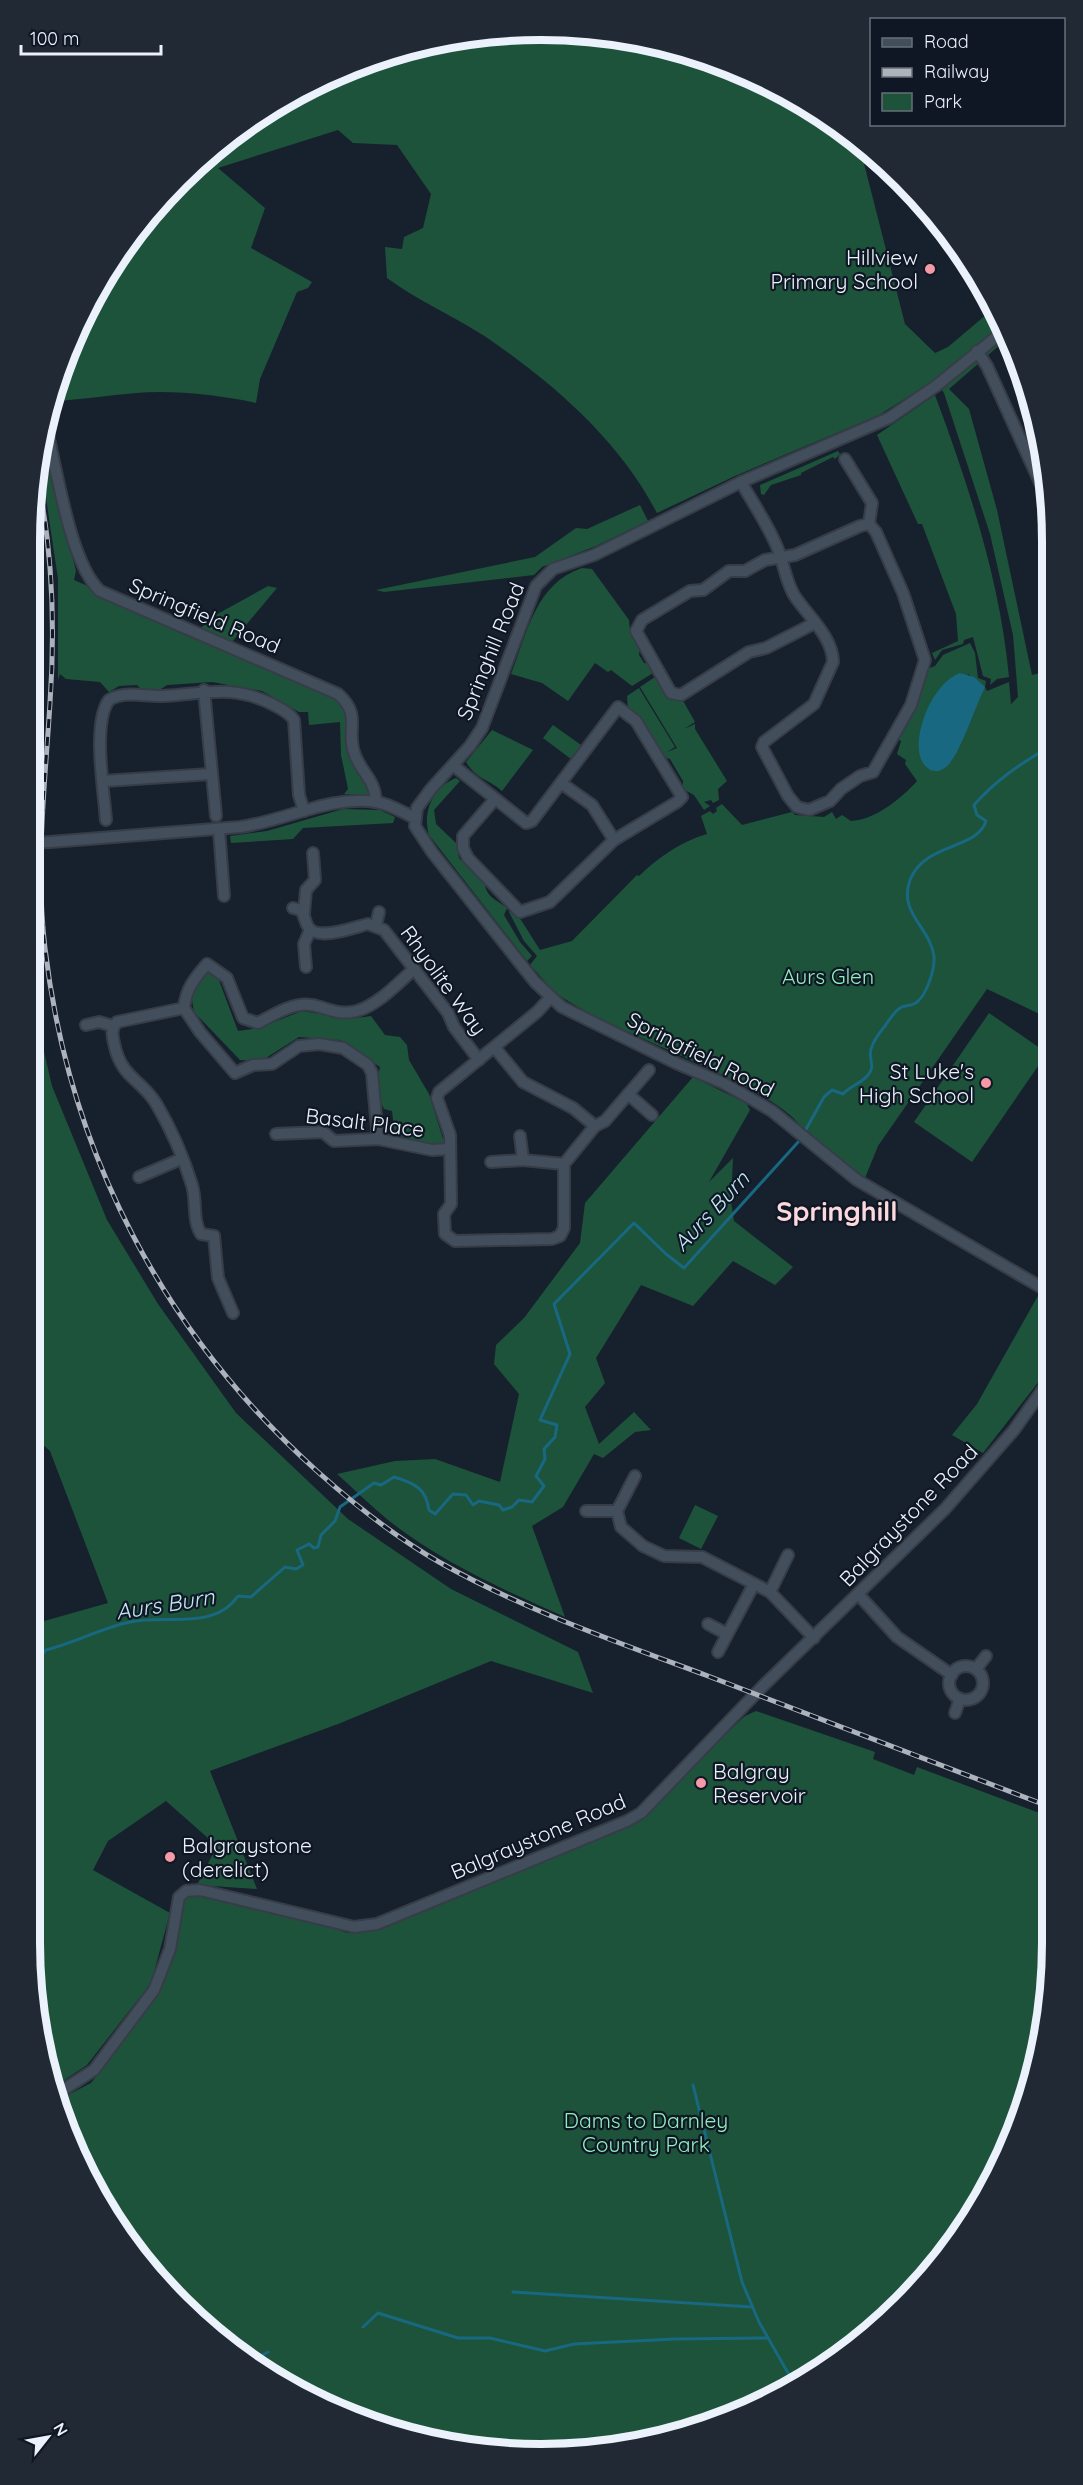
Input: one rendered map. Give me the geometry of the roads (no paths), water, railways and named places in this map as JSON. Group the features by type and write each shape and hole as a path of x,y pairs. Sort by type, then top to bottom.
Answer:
{"street":[{"name":"Springhill Road","path":"415,818 420,802 454,765 482,728 536,586 547,573 594,555 741,482 875,425 927,392 998,335"},
{"path":"977,351 987,366 1037,469"},
{"name":"Springfield Road","path":"50,444 77,551 91,582 100,591 338,694 348,702 353,715 355,756 374,784 376,802"},
{"path":"741,482 781,558 783,571 795,596 815,623 833,655 814,704 770,737 762,747 788,796 797,807 810,810 830,801 841,789 860,776 873,772 911,705 925,660 903,593 876,532 869,524 872,503 845,459"},
{"path":"815,623 766,648 749,652 681,695 671,693 636,631 642,620 690,591 703,590 729,571 745,571 765,560 795,555 831,537 869,524"},
{"path":"106,820 102,729 109,700 124,695 163,696 204,690 246,694 290,713 294,720 299,795 304,811"},
{"path":"204,690 216,816"},
{"path":"454,765 526,823 532,821 621,702 636,721 682,797 614,840 550,902 520,912 468,858 463,848 463,836 495,799"},
{"path":"104,781 211,774"},
{"path":"561,783 592,805 614,840"},
{"path":"40,842 269,823 333,803 376,802 415,818"},
{"name":"Springfield Road","path":"415,818 419,834 432,852 550,998 676,1063 723,1083 772,1111 857,1180 1042,1288"},
{"path":"219,829 224,896"},
{"path":"306,967 304,944 310,930 298,910 306,890 315,880 313,854"},
{"name":"Rhyolite Way","path":"376,925 379,912"},
{"name":"Rhyolite Way","path":"310,930 318,933 351,930 368,924 376,925 384,930 448,1012 454,1027 479,1060"},
{"path":"378,1140 372,1073 368,1065 343,1048 319,1044 299,1046 272,1064 253,1065 235,1073 200,1032 184,1008 190,984 207,964 227,978 243,1018 258,1023 289,1008 310,1004 336,1013 359,1010 369,1006 414,969"},
{"path":"550,998 495,1048 439,1092 437,1098 450,1135 451,1204 444,1214 444,1228 450,1239 455,1241 552,1239 560,1236 564,1228 564,1164 595,1126 605,1121 649,1070"},
{"path":"86,1024 99,1022 113,1026 123,1020 184,1008"},
{"path":"113,1026 112,1034 117,1059 126,1073 157,1104 181,1159 195,1196 197,1227 201,1234 214,1236 218,1278 232,1313"},
{"path":"495,1048 523,1082 573,1108 595,1126"},
{"path":"628,1094 652,1115"},
{"name":"Basalt Place","path":"276,1134 323,1132 334,1141 378,1140 432,1150 449,1149"},
{"path":"520,1136 523,1160"},
{"path":"139,1177 181,1159"},
{"path":"491,1162 523,1160 564,1164"},
{"name":"Balgraystone Road","path":"63,2090 94,2070 154,1990 170,1949 179,1897 186,1891 200,1890 354,1927 377,1924 412,1912 634,1819 693,1761 764,1685 814,1638 985,1465 1042,1390"},
{"path":"635,1476 617,1511 621,1527 643,1546 664,1556 702,1557 770,1592 814,1638"},
{"path":"586,1511 617,1511"},
{"path":"770,1592 788,1555"},
{"path":"718,1652 754,1584"},
{"path":"858,1594 897,1637 952,1675"},
{"path":"708,1624 727,1634"},
{"path":"975,1669 986,1656"},
{"path":"960,1668 975,1669 984,1682 981,1693 972,1700 960,1699 952,1692 952,1675 960,1668"},
{"path":"955,1713 960,1699"}],"water":[{"path":"960,673 974,677 985,687 960,747 950,763 940,770 930,770 923,763 919,751 924,717 943,685"}],"waterway":[{"name":"Aurs Burn","path":"40,1657 46,1650 119,1625 144,1620 203,1617 216,1614 228,1607 238,1596 251,1597 285,1567 296,1569 303,1565 297,1550 309,1544 314,1548 318,1547 321,1535 335,1521 340,1507 374,1483 381,1485 394,1477 413,1484 422,1491 429,1510 435,1514 453,1494 466,1495 473,1505 479,1501 499,1505 503,1510 512,1507 519,1500 532,1502 544,1486 536,1476 545,1459 544,1449 555,1437 557,1425 540,1420 570,1354 554,1304 634,1223 684,1268 800,1140 824,1097 832,1090 843,1094 868,1075 872,1066 870,1056 875,1040 898,1010 921,998 930,981 933,968 934,956 931,946 908,902 907,892 910,880 917,868 927,859 972,837 981,830 986,821 977,815 974,805 1009,773 1042,751"},
{"path":"693,2085 742,2282 759,2322 791,2378"},
{"path":"513,2292 752,2307"},
{"path":"363,2327 378,2313 458,2338 490,2338 545,2351 574,2344 675,2339 768,2338"},
{"path":"259,2357 268,2352"}],"railway":[{"path":"42,504 50,567 52,676 42,825 41,887 45,948 57,1024 76,1097 101,1167 133,1235 170,1300 214,1361 263,1418 318,1472 376,1520 439,1562 504,1595 605,1638 1042,1804"}],"place":[{"name":"Hillview Primary School","path":"930,269"},
{"name":"St Luke's High School","path":"986,1083"},
{"name":"Balgray Reservoir","path":"701,1783"},
{"name":"Balgraystone (derelict)","path":"170,1857"}],"district":[{"name":"Springhill","path":"837,1211"}],"park label":[{"name":"Aurs Glen","path":"828,976"},
{"name":"Dams to Darnley Country Park","path":"646,2132"}]}
